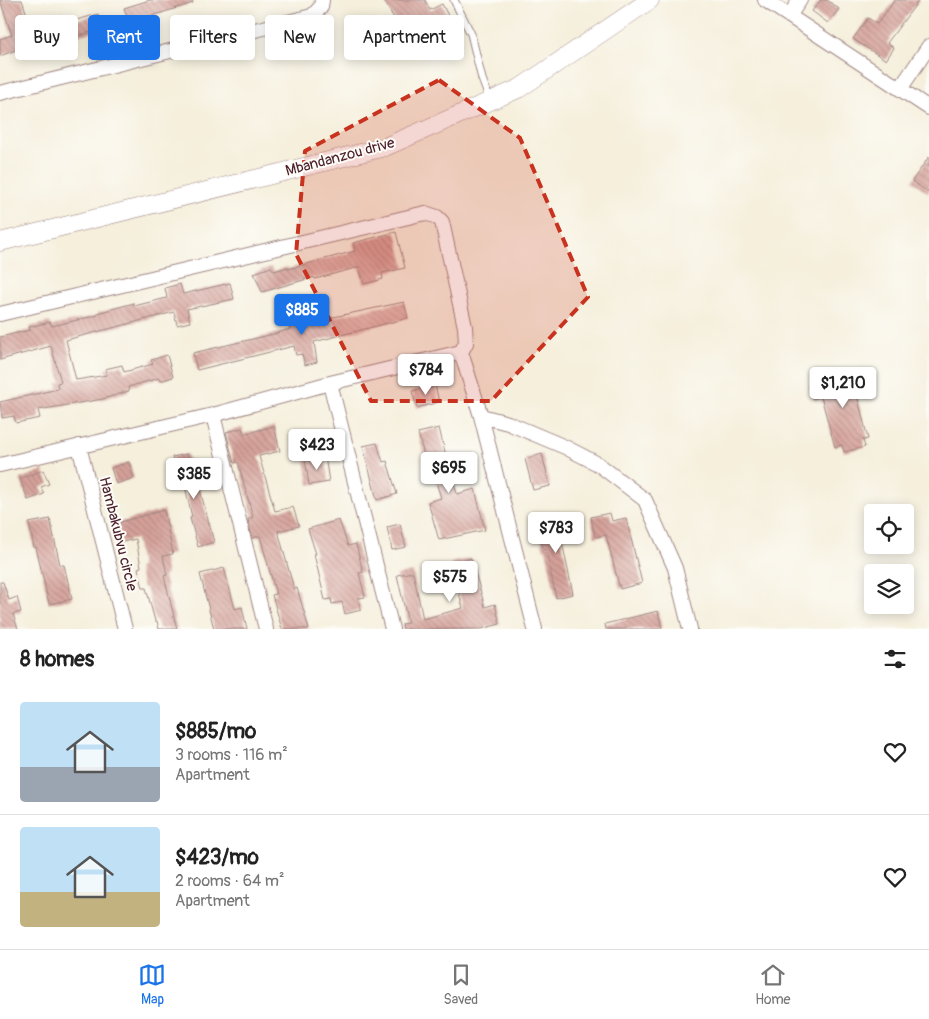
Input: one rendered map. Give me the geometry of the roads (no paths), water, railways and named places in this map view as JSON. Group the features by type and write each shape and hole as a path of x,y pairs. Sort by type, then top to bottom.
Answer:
{"street":[{"path":"0,93 312,16 321,7 322,0"},
{"name":"Mbandanzou drive","path":"0,242 385,147 520,88 650,0"},
{"path":"765,0 929,108"},
{"path":"789,16 800,0"},
{"path":"900,89 929,46"},
{"path":"0,314 425,213 437,217 442,222 466,332 466,343 461,352 481,416 535,629"},
{"path":"0,465 213,416 330,383 461,352"},
{"path":"330,383 392,629"},
{"path":"213,416 266,629"},
{"path":"481,416 508,423 565,447 598,464 645,500 675,568 690,629"},
{"name":"Hambakubvu circle","path":"79,446 124,629"}],"lane":[{"path":"454,0 471,34 482,79 490,101"}]}
